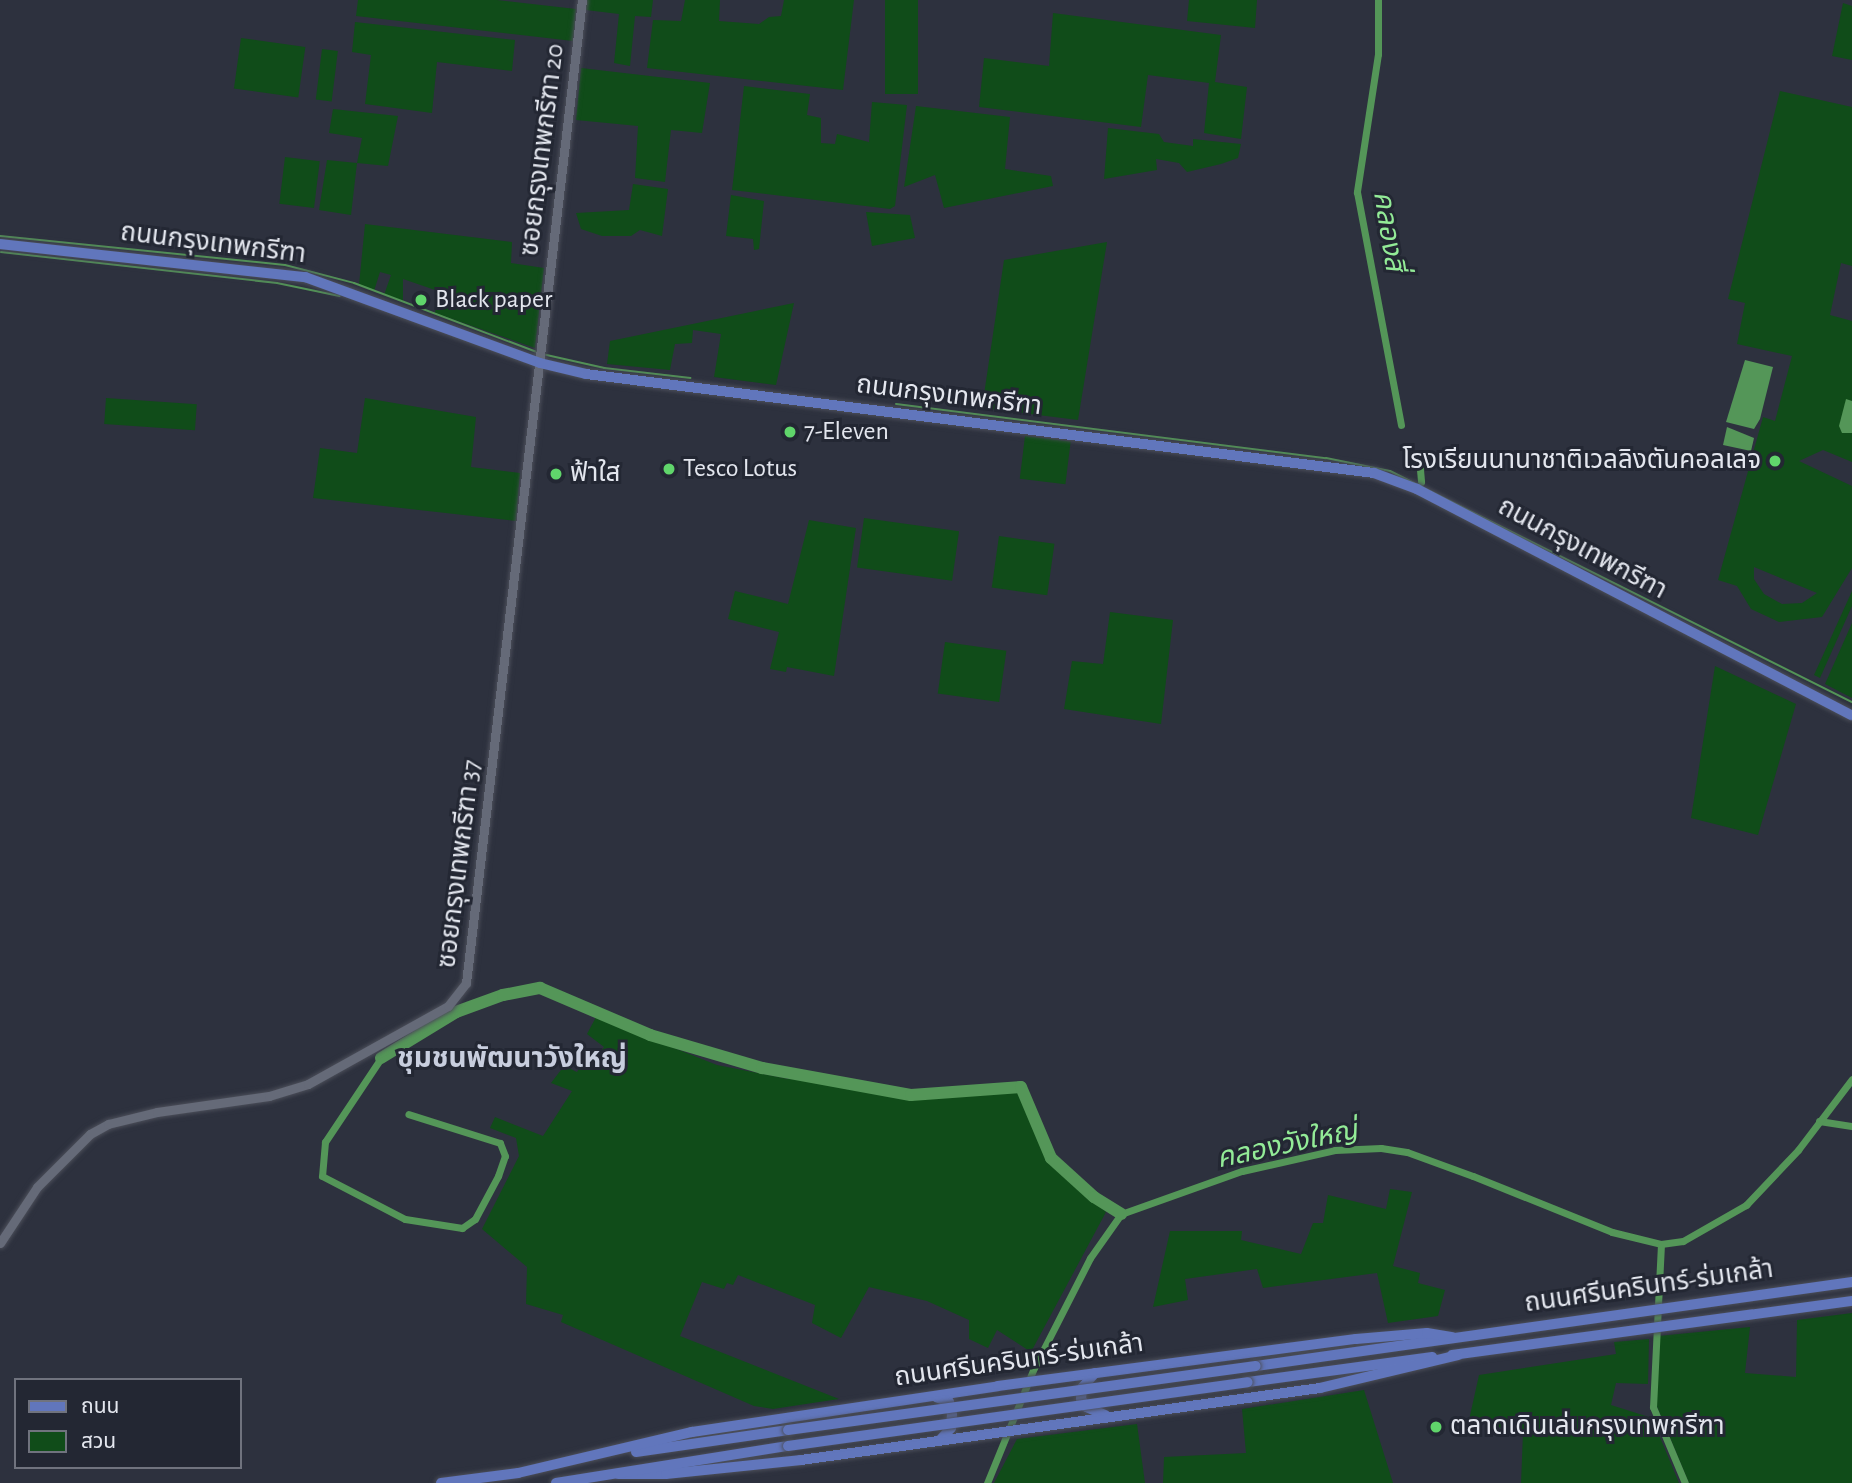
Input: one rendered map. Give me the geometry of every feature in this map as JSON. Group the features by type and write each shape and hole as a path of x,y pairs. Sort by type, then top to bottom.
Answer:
{"main road":[{"name":"ถนนกรุงเทพกรีฑา","path":"0,244 292,274 541,355 586,374 1389,477 1852,715"},
{"name":"ถนนศรีนครินทร์-ร่มเกล้า","path":"441,1483 594,1456 1852,1282"},
{"name":"ถนนศรีนครินทร์-ร่มเกล้า","path":"618,1474 664,1463 1852,1301"},
{"name":"ถนนศรีนครินทร์-ร่มเกล้า","path":"594,1456 692,1432 998,1385 1389,1336 1453,1337"},
{"name":"ถนนศรีนครินทร์-ร่มเกล้า","path":"556,1483 618,1474 742,1467 1321,1388 1458,1355"},
{"path":"1095,1373 1082,1388 1081,1399 1086,1407 1107,1416"},
{"path":"933,1396 949,1402 952,1414 951,1428 940,1440"}],"street":[{"name":"ซอยกรุงเทพกรีฑา 20","path":"541,355 582,0"},
{"name":"ซอยกรุงเทพกรีฑา 37","path":"0,1243 37,1187 90,1133 108,1124 181,1107 269,1096 307,1084 448,1006 461,993 471,965 541,355"}],"green space":[{"path":"358,0 497,0 576,9 573,41 356,16"},
{"path":"587,0 653,0 651,17 635,16 630,66 614,63 619,14 586,10"},
{"path":"685,0 720,0 719,21 759,24 769,17 781,16 784,0 854,0 843,90 647,68 653,20 681,21"},
{"path":"885,0 918,0 918,94 885,94"},
{"path":"1189,0 1257,0 1255,28 1187,21"},
{"path":"1843,3 1852,6 1852,60 1832,56"},
{"path":"1053,13 1221,35 1215,82 1247,87 1241,139 1204,133 1209,83 1148,75 1141,127 979,107 984,58 1049,66"},
{"path":"355,22 515,40 512,71 437,62 432,113 365,104 371,55 352,52"},
{"path":"241,38 305,47 298,98 234,89"},
{"path":"322,49 338,51 332,102 316,100"},
{"path":"581,68 710,83 702,133 671,130 665,182 635,178 638,126 576,120"},
{"path":"744,86 810,94 807,115 821,118 821,143 835,144 837,134 869,142 872,102 907,105 895,206 890,209 732,190"},
{"path":"1780,91 1852,107 1852,266 1841,263 1830,315 1852,321 1852,462 1823,450 1799,461 1852,486 1852,568 1822,617 1779,622 1751,609 1737,586 1718,580 1763,417 1775,421 1792,356 1737,344 1745,303 1728,299","holes":["1754,567 1817,593 1802,603 1782,604 1764,594 1754,579"]},
{"path":"916,106 1010,117 1005,169 1051,176 1053,186 944,208 935,175 904,187"},
{"path":"333,109 398,116 388,166 357,163 362,138 329,133"},
{"path":"1108,128 1159,134 1164,142 1193,146 1193,139 1241,144 1238,158 1221,164 1187,172 1179,163 1156,159 1157,170 1104,179"},
{"path":"285,157 320,161 314,208 279,204"},
{"path":"327,160 357,163 351,215 319,210"},
{"path":"633,184 668,189 662,236 640,230 631,236 602,236 581,229 576,213 629,210"},
{"path":"731,195 764,201 759,249 754,250 753,239 726,236"},
{"path":"866,212 910,215 915,238 872,246"},
{"path":"365,224 512,242 511,263 544,268 535,348 435,313 438,291 403,279 403,302 384,295 391,275 380,272 374,291 359,285"},
{"path":"1107,242 1078,420 982,408 1004,260"},
{"path":"794,303 776,385 714,377 721,334 693,330 692,343 675,344 670,370 607,364 610,341"},
{"path":"106,398 197,404 195,430 104,424"},
{"path":"365,398 476,417 471,467 520,473 516,521 313,498 320,448 357,453"},
{"path":"1025,436 1071,442 1065,484 1020,479"},
{"path":"864,518 959,531 952,581 857,568"},
{"path":"809,520 856,528 834,676 787,667 786,672 770,669 779,632 728,619 735,591 788,604"},
{"path":"999,536 1054,544 1047,595 992,587"},
{"path":"1852,591 1852,606 1820,678 1814,675"},
{"path":"1110,612 1173,620 1161,724 1064,709 1072,661 1103,664"},
{"path":"1852,623 1852,698 1825,684"},
{"path":"945,642 1006,651 999,702 938,693"},
{"path":"1715,666 1796,704 1758,835 1691,818"},
{"path":"596,1017 717,1065 788,1079 809,1077 919,1099 1020,1092 1049,1162 1106,1212 1031,1352 997,1330 988,1348 969,1339 969,1320 927,1301 869,1287 841,1338 812,1323 815,1305 738,1275 733,1285 727,1283 724,1289 702,1282 680,1336 839,1399 773,1409 754,1406 561,1322 563,1315 526,1304 527,1267 482,1229 519,1156 516,1138 490,1128 495,1117 543,1136 572,1091 551,1083 564,1066 577,1072 585,1058 595,1061 604,1047 587,1034"},
{"path":"1390,1189 1412,1192 1393,1266 1420,1273 1418,1283 1445,1290 1438,1316 1388,1323 1377,1273 1263,1288 1257,1269 1185,1279 1188,1300 1153,1307 1170,1231 1242,1231 1241,1240 1301,1254 1313,1223 1323,1223 1328,1195 1386,1209"},
{"path":"1852,1313 1852,1483 1689,1483 1656,1404 1658,1336 1750,1327 1745,1373 1796,1377 1797,1320"},
{"path":"1649,1339 1648,1384 1616,1383 1611,1405 1652,1418 1679,1483 1521,1483 1523,1433 1469,1420 1479,1375 1616,1354 1614,1342"},
{"path":"1364,1390 1393,1483 1163,1483 1164,1457 1246,1453 1242,1409"},
{"path":"1137,1424 1145,1483 994,1483 1017,1439"}],"shaded area":[{"path":"1745,360 1773,367 1760,419 1754,429 1726,422"},
{"path":"1846,399 1852,401 1852,433 1842,433 1839,426"},
{"path":"1727,427 1754,438 1751,451 1723,445"}],"waterway":[{"name":"คลองสี่","path":"1378,0 1378,54 1357,192 1401,425"},
{"path":"0,236 285,265 354,283 537,352"},
{"path":"1,252 277,283 340,296"},
{"path":"542,354 604,368 690,378"},
{"path":"896,404 1326,458 1390,471 1852,702"},
{"name":"คลองสี่","path":"1419,458 1421,482"},
{"path":"381,1058 456,1012 503,995 540,988 650,1035 762,1068 911,1095 1021,1087 1051,1158 1094,1197 1121,1214"},
{"path":"381,1058 325,1142 322,1176 405,1219 462,1228 475,1219 498,1176 505,1156 500,1143 408,1114"},
{"name":"คลองวังใหญ่","path":"987,1483 1034,1368 1090,1258 1121,1214 1242,1171 1335,1150 1381,1148 1407,1152 1612,1232 1661,1244 1683,1241 1746,1205 1798,1150 1852,1079"},
{"path":"1819,1121 1852,1126"},
{"path":"1661,1244 1653,1407 1685,1483"}],"place":[{"name":"Black paper","path":"421,300"},
{"name":"7-Eleven","path":"790,432"},
{"name":"โรงเรียนนานาชาติเวลลิงตันคอลเลจ","path":"1775,461"},
{"name":"Tesco Lotus","path":"669,469"},
{"name":"ฟ้าใส","path":"556,474"},
{"name":"ตลาดเดินเล่นกรุงเทพกรีฑา","path":"1436,1427"}],"district":[{"name":"ชุมชนพัฒนาวังใหญ่","path":"512,1059"}]}
